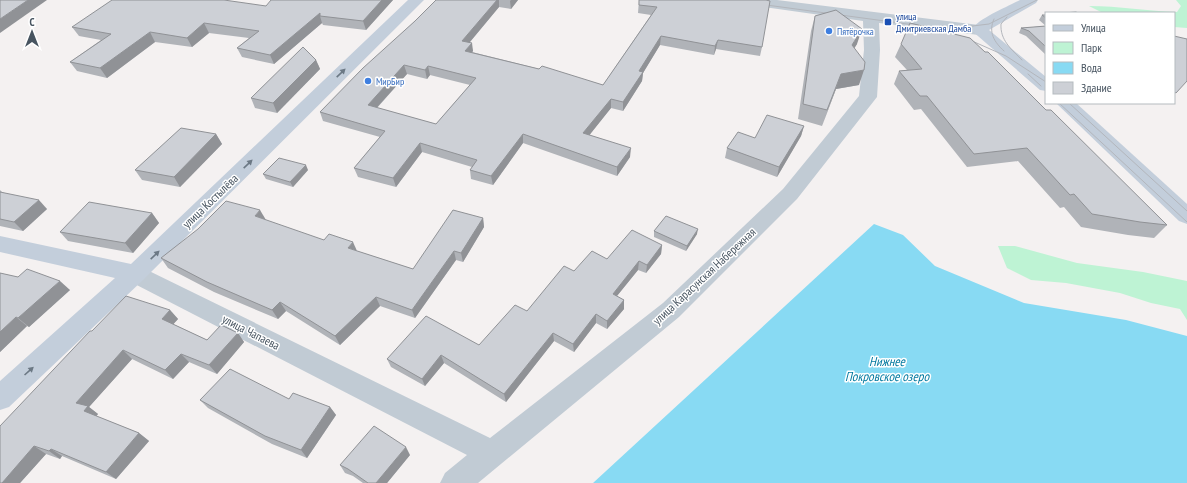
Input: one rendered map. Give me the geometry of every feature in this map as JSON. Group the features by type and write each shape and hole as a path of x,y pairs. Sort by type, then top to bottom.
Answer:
{"main road":[{"name":"улица Костылёва","path":"0,398 135,274 417,0"},
{"path":"1031,0 979,30 1045,85"},
{"path":"1066,104 1187,216"},
{"name":"улица Чапаева","path":"0,244 135,274"}],"street":[{"path":"743,0 871,18 979,30"},
{"name":"улица Карасунская Набережная","path":"455,483 671,310 790,194 868,97 872,50 871,18"},
{"name":"улица Чапаева","path":"135,274 491,453"}],"green space":[{"path":"1176,0 1187,0 1187,28 1175,27 1175,12 1101,12 1089,6 1177,12 1181,6"},
{"path":"998,246 1015,246 1077,263 1143,272 1187,281 1187,320 1180,309 1151,303 1120,293 1066,283 1031,280 1007,268"}],"water":[{"name":"Нижнее Покровское озеро","path":"874,224 903,235 935,266 1024,303 1126,320 1187,336 1187,483 593,483"}],"building":[{"path":"0,0 28,0 0,19"},
{"path":"112,0 224,0 266,6 271,0 382,0 363,21 320,16 320,13 270,55 237,48 259,31 204,23 187,38 150,32 100,68 70,62 111,34 72,27"},
{"path":"436,0 497,0 462,41 472,43 465,51 539,69 542,66 603,85 657,7 639,5 639,0 770,1 762,47 718,40 715,46 661,36 639,71 643,72 623,102 611,99 583,133 631,148 617,167 523,134 491,176 470,170 477,160 420,143 393,178 354,168 385,131 320,112 363,68","holes":["404,65 425,70 428,66 476,78 436,124 368,105"]},
{"path":"836,10 862,29 852,45 865,62 864,70 841,74 827,110 803,104 815,16"},
{"path":"910,23 970,38 985,52 988,52 1046,110 1051,110 1167,225 1092,214 1074,194 1070,195 1027,148 974,154 927,96 920,96 899,71 922,69 901,44"},
{"path":"1045,26 1045,46 1029,31 1021,28"},
{"path":"1175,36 1187,39 1187,81 1176,93"},
{"path":"303,47 316,60 273,103 251,98"},
{"path":"767,115 804,126 779,167 727,148 738,132 755,138"},
{"path":"181,128 216,134 174,177 135,170"},
{"path":"279,158 306,165 290,182 263,174"},
{"path":"0,192 39,200 14,222 0,219"},
{"path":"226,201 260,210 255,216 324,240 329,234 353,242 348,248 413,269 453,210 483,218 461,253 454,251 412,310 376,297 335,336 280,302 272,310 207,282 161,258 198,229"},
{"path":"89,202 152,213 125,243 60,232"},
{"path":"666,216 698,229 687,246 654,231"},
{"path":"632,230 662,245 647,265 639,261 613,294 624,300 607,321 596,314 573,344 553,333 504,394 441,355 422,379 387,359 426,316 479,345 515,305 527,311 564,266 574,271 592,251 607,259"},
{"path":"27,269 60,281 0,332 0,273 18,277"},
{"path":"126,296 170,310 162,319 207,340 221,325 238,333 209,365 181,354 165,370 123,350 76,403 88,406 84,411 139,433 106,472 51,449 49,451 34,446 2,483 0,483 0,426 90,331 92,331"},
{"path":"230,369 289,399 293,393 330,407 301,450 265,436 200,400"},
{"path":"374,426 406,447 376,483 368,483 340,465"}],"tram line":[{"path":"993,22 1037,0"},
{"path":"759,4 922,26 956,28 989,24 993,22"},
{"path":"1007,17 1001,24 1002,35 1007,44 1022,60"},
{"path":"993,22 993,36 997,44 1004,51"},
{"path":"963,37 1006,56 1045,81"},
{"path":"1028,74 1041,86"},
{"path":"1060,104 1187,222"},
{"path":"1070,104 1187,211"}],"place":[{"name":"улица Дмитриевская Дамба","path":"888,22"},
{"name":"Пятёрочка","path":"829,31"},
{"name":"МирБир","path":"368,81"}]}
